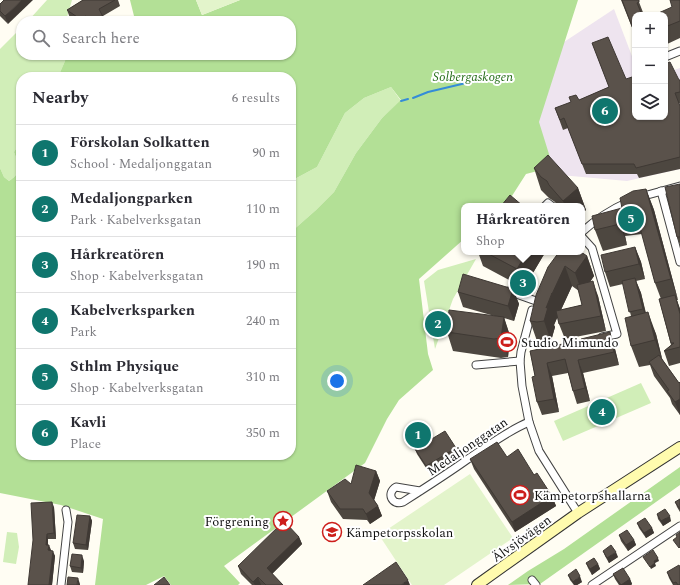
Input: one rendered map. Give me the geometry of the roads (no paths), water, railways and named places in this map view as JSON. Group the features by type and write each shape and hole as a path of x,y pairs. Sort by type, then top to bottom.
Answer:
{"main road":[{"name":"Älvsjövägen","path":"477,585 578,513 680,447"}],"street":[{"path":"668,56 680,51"},
{"path":"585,229 606,212 630,200 680,186"},
{"path":"661,191 680,262"},
{"path":"585,240 592,248 617,334 595,339"},
{"path":"498,288 536,301"},
{"path":"539,294 524,352 520,361 522,386 529,422 539,451 578,513"},
{"path":"476,365 520,361"},
{"name":"Medaljonggatan","path":"420,492 516,427 529,422"},
{"path":"61,585 68,522 66,510"},
{"path":"592,585 680,526"}],"waterway":[{"path":"413,98 428,92 466,83 487,80"},
{"path":"401,101 408,99"}],"place":[{"name":"Kavli","path":"605,111"},
{"name":"Sthlm Physique","path":"631,219"},
{"name":"Hårkreatören","path":"523,283"},
{"name":"Medaljongparken","path":"438,324"},
{"name":"Studio Mimundo","path":"507,342"},
{"name":"Kabelverksparken","path":"602,412"},
{"name":"Förskolan Solkatten","path":"418,435"},
{"name":"Kämpetorpshallarna","path":"520,495"},
{"name":"Förgrening","path":"283,521"},
{"name":"Kämpetorpsskolan","path":"332,532"}],"park label":[{"name":"Solbergaskogen","path":"473,76"}]}
